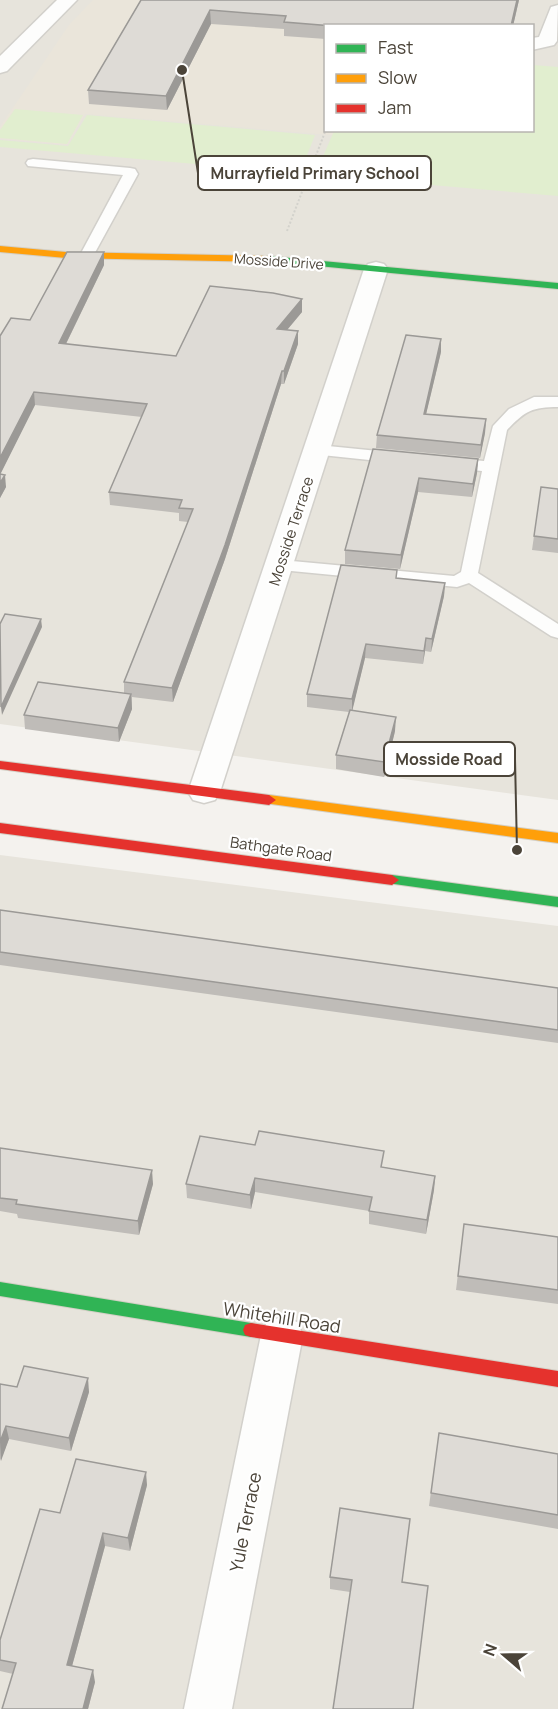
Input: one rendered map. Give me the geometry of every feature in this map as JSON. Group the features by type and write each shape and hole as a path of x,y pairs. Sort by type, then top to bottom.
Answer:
{"street":[{"path":"0,67 68,0"},
{"path":"534,44 547,42 558,11"},
{"name":"Mosside Drive","path":"0,250 87,255 275,259 558,286"},
{"name":"Mosside Terrace","path":"204,792 281,565 376,269"},
{"path":"0,765 558,838"},
{"name":"Bathgate Road","path":"0,828 558,902"},
{"name":"Whitehill Road","path":"0,1289 558,1379"},
{"name":"Yule Terrace","path":"208,1709 282,1335"}],"lane":[{"path":"33,163 130,172 131,174 87,255"},
{"path":"281,565 457,582 469,575 499,429 515,412 534,402 558,402"},
{"path":"318,450 410,459"},
{"path":"433,461 491,467"},
{"path":"469,575 558,632"}],"path":[{"path":"275,259 326,132"}],"shaded area":[{"path":"0,0 558,0 558,800 0,724"},
{"path":"93,0 415,0 333,24 324,24 324,132 416,132 413,142 85,114 68,145 0,139 0,127 69,25"},
{"path":"0,855 558,926 558,1709 0,1709"}],"green space":[{"path":"534,65 558,67 558,196 315,175 334,132 534,132"},
{"path":"15,109 83,115 67,144 0,138 0,130"},
{"path":"87,115 315,135 300,173 0,147 0,140 68,146"}],"building":[{"path":"141,0 517,0 511,24 324,25 284,22 286,16 210,10 166,96 88,90"},
{"path":"67,252 104,252 59,343 176,356 210,286 273,293 302,299 277,329 298,331 284,371 282,371 225,545 172,688 124,682 193,509 179,508 182,500 109,492 147,404 34,392 0,458 0,336 11,318 30,320"},
{"path":"406,335 441,339 424,414 486,419 481,445 377,435"},
{"path":"373,449 478,459 473,484 419,478 401,555 345,550"},
{"path":"541,487 558,489 558,539 534,536"},
{"path":"341,565 397,570 396,578 445,583 432,639 426,638 424,651 366,644 352,699 307,694"},
{"path":"5,614 41,619 1,707 0,624"},
{"path":"38,682 131,694 118,728 24,715"},
{"path":"350,710 396,717 384,762 336,755"},
{"path":"0,910 558,988 558,1030 0,952"},
{"path":"259,1131 384,1151 381,1167 435,1176 427,1220 369,1211 372,1197 255,1178 250,1195 186,1184 200,1136 255,1145"},
{"path":"0,1148 152,1170 138,1221 16,1204 17,1200 0,1198"},
{"path":"464,1224 558,1237 558,1290 458,1276"},
{"path":"24,1366 88,1378 69,1438 6,1426 0,1442 0,1384 17,1387"},
{"path":"439,1433 558,1454 558,1515 431,1493"},
{"path":"76,1459 146,1472 128,1538 103,1533 67,1665 93,1670 83,1709 2,1709 16,1663 0,1660 0,1640 40,1509 60,1513"},
{"path":"340,1508 410,1519 402,1582 428,1586 413,1709 333,1709 352,1580 330,1577"}],"traffic: fast":[{"path":"269,259 558,286"},
{"path":"392,880 558,902"},
{"path":"0,1289 251,1330"}],"traffic: slow":[{"path":"0,249 66,255 269,259"},
{"path":"269,800 558,838"}],"traffic: jam":[{"path":"0,765 269,800"},
{"path":"0,828 392,880"},
{"path":"251,1330 558,1379"}],"place":[{"name":"Murrayfield Primary School","path":"182,70"},
{"name":"Mosside Road","path":"517,850"}]}
